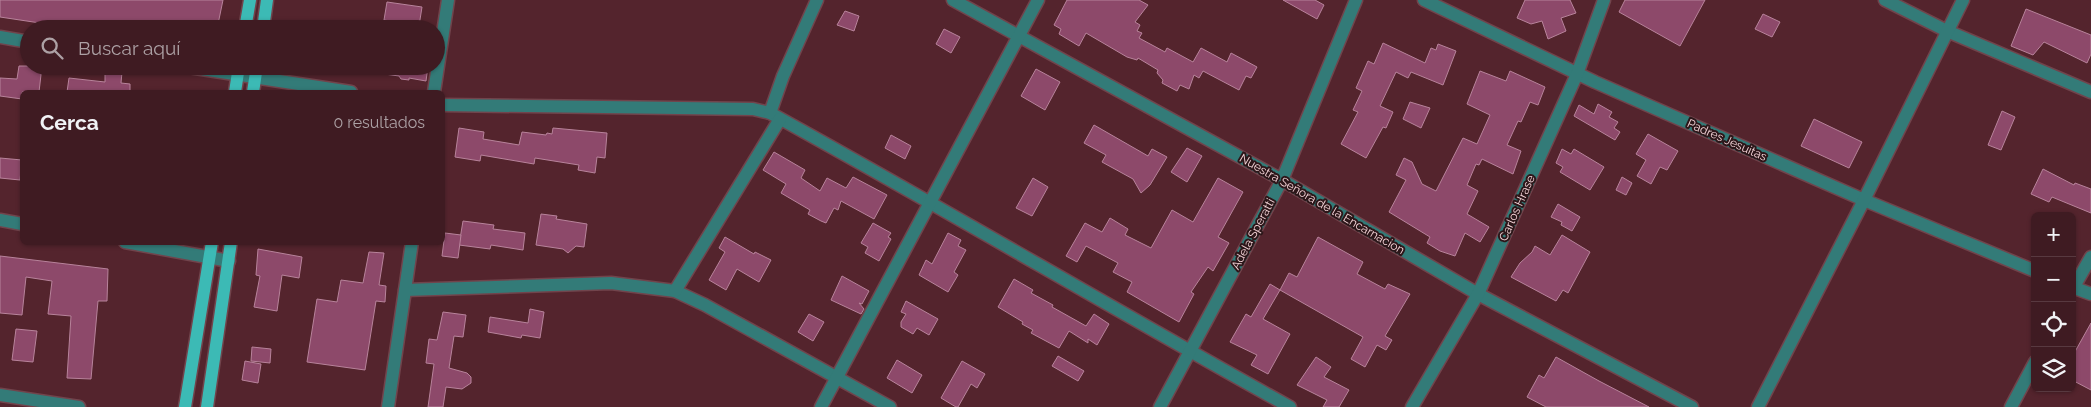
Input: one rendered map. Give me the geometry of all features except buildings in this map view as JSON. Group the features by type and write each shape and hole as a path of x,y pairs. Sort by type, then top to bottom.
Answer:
{"main road":[{"path":"247,20 250,0"},
{"path":"264,20 267,0"},
{"path":"235,90 238,75"},
{"path":"254,90 256,75"},
{"path":"185,407 212,245"},
{"path":"206,407 231,245"}],"street":[{"path":"445,20 448,0"},
{"path":"675,291 775,116 783,76 817,0"},
{"name":"Nuestra Señora de la Encarnacion","path":"953,0 1282,180 1478,294 1692,407"},
{"path":"821,407 1038,0"},
{"name":"Adela Speratti","path":"1160,407 1282,180 1356,0"},
{"name":"Padres Jesuitas","path":"1424,0 1577,74 1864,200 2031,269"},
{"name":"Carlos Hrase","path":"1412,407 1478,294 1577,74 1604,0"},
{"path":"1885,0 1946,31 2091,92"},
{"path":"1758,407 1864,200 1963,0"},
{"path":"0,37 20,40"},
{"path":"270,75 342,90"},
{"path":"434,90 437,75"},
{"path":"445,105 753,109 775,116 930,201 1190,352 1290,407"},
{"path":"0,220 20,224"},
{"path":"141,245 228,261"},
{"path":"388,407 412,245"},
{"path":"2076,283 2091,257"},
{"path":"405,290 611,283 675,291 705,305 890,407"},
{"path":"2076,289 2091,294"},
{"path":"2011,407 2031,370"},
{"path":"0,395 79,407"}]}
